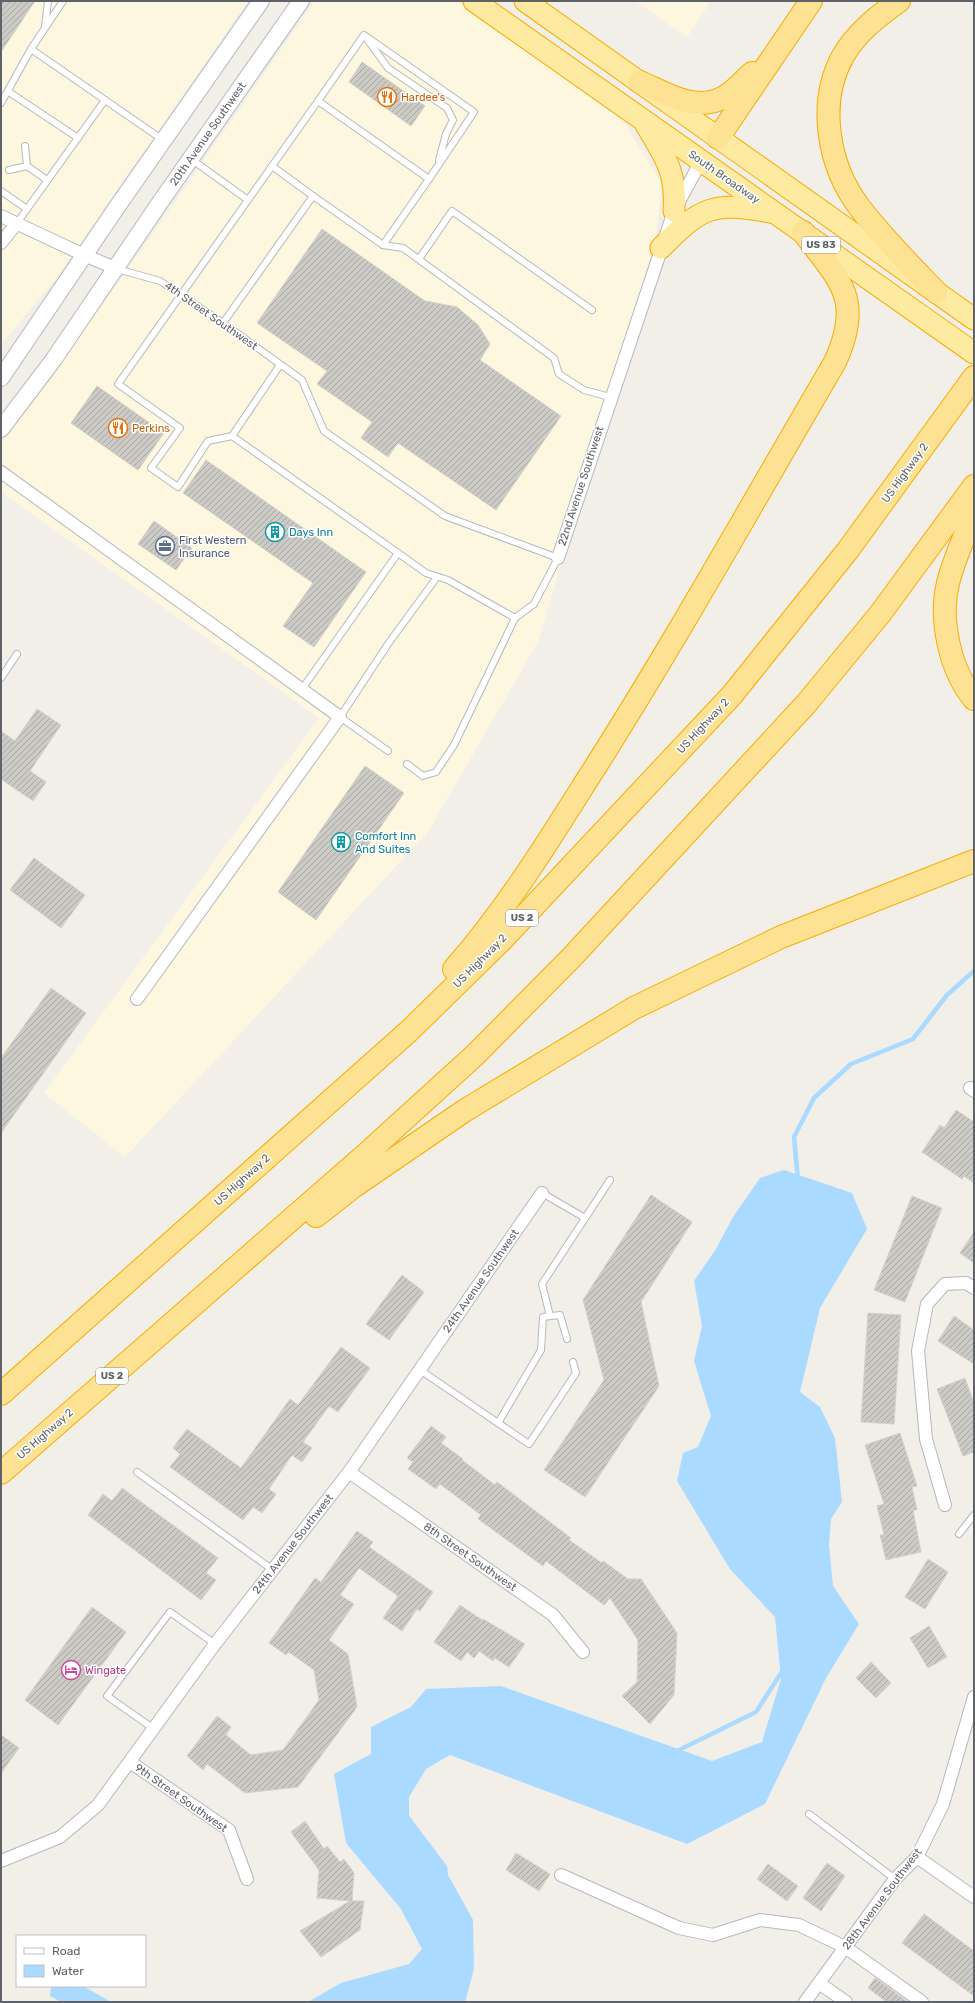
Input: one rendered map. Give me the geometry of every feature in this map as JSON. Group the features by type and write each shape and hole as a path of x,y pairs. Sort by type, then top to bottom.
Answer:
{"highway":[{"name":"South Broadway","path":"474,1 974,353"},
{"name":"US 83","path":"525,1 974,319"},
{"path":"718,138 811,1"},
{"path":"900,1 865,28 844,55 835,74 830,98 830,140 837,166 846,186 859,208 936,292"},
{"path":"640,82 690,103 703,104 724,97 773,56"},
{"path":"641,118 666,159 675,191 674,211"},
{"name":"22nd Avenue Southwest","path":"701,161 718,138"},
{"path":"661,248 683,225 701,213 720,208 740,207 776,214"},
{"path":"367,1068 470,951 533,864 618,732 835,362 846,335 848,305 843,288 835,274 803,232"},
{"name":"US Highway 2","path":"1,1394 409,1031 501,941 732,695 852,544 974,377"},
{"name":"US Highway 2","path":"1,1473 475,1055 572,957 806,704 880,614 974,486"},
{"path":"974,514 955,560 948,585 946,625 953,661 958,674 974,699"},
{"path":"222,1279 279,1244 353,1187 464,1111 634,1008 782,937 974,861"}],"street":[{"path":"1,378 261,1"},
{"name":"20th Avenue Southwest","path":"1,429 54,359 115,268 301,1"},
{"name":"22nd Avenue Southwest","path":"558,558 610,397 674,211 701,161"},
{"path":"1,216 84,256 115,268"},
{"path":"1,243 17,223"},
{"path":"1,472 340,716 137,999"},
{"name":"24th Avenue Southwest","path":"5,1860 60,1837 98,1805 216,1644 348,1472 542,1193"},
{"path":"945,1505 926,1439 918,1351 927,1304 945,1284 966,1283 974,1288"},
{"name":"8th Street Southwest","path":"348,1472 553,1615 583,1652"},
{"name":"28th Avenue Southwest","path":"805,2002 895,1880 917,1857 943,1804 974,1697"},
{"name":"9th Street Southwest","path":"130,1762 229,1830 247,1879"},
{"path":"917,1857 974,1897"},
{"path":"561,1875 678,1928 713,1935 760,1920 799,1925 845,1947 922,2002"},
{"path":"819,1983 846,2002"}],"lane":[{"path":"45,29 48,1"},
{"path":"1,103 9,92 31,49 63,1"},
{"path":"280,365 232,436 208,442 178,487 152,468 180,428 118,384 364,35"},
{"path":"364,35 474,112 383,245"},
{"path":"364,35 388,68 447,108 453,120 446,134 438,166"},
{"path":"31,49 164,140"},
{"path":"9,92 78,138"},
{"path":"17,223 105,100"},
{"path":"318,101 429,179"},
{"path":"25,146 27,166"},
{"path":"191,159 248,200"},
{"path":"9,170 27,166 47,180"},
{"path":"272,166 383,245 404,248 554,358 559,374 584,390 610,397"},
{"path":"1,191 27,209"},
{"path":"224,324 313,196"},
{"path":"419,259 452,211 592,310"},
{"name":"4th Street Southwest","path":"115,268 160,281 224,324 280,365"},
{"name":"22nd Avenue Southwest","path":"280,365 302,380 324,431 445,516 558,558"},
{"path":"232,436 426,573 448,580 515,618"},
{"path":"302,689 398,553"},
{"path":"407,764 423,776 436,772 454,746 515,618 534,604 558,558"},
{"path":"388,751 340,716 388,644 437,577"},
{"path":"1,678 17,654"},
{"path":"550,1316 542,1284 610,1180"},
{"path":"542,1193 584,1218"},
{"path":"498,1423 541,1350 543,1316 560,1315 566,1338"},
{"path":"420,1370 529,1444 576,1373 573,1362"},
{"path":"137,1472 272,1570"},
{"path":"959,1534 974,1515"},
{"path":"154,1729 107,1696 170,1612 216,1644"},
{"path":"809,1814 895,1880"}],"shaded area":[{"path":"1,1 248,1 56,278 1,345"},
{"path":"315,1 457,1 623,121 662,184 656,237 538,642 428,832 125,1157 44,1093 319,718 1,492 1,443 121,279"},
{"path":"635,1 711,1 687,37"}],"water":[{"path":"784,1170 852,1193 867,1229 820,1308 800,1392 820,1407 835,1438 842,1502 831,1519 829,1545 833,1586 859,1624 826,1678 765,1804 687,1844 450,1755 426,1769 409,1797 409,1820 442,1864 473,1920 474,1969 465,2002 308,2002 341,1983 409,1964 422,1949 401,1909 346,1843 334,1774 371,1754 371,1727 411,1707 426,1689 501,1686 712,1761 762,1742 781,1679 775,1617 730,1569 677,1481 683,1453 698,1447 711,1416 694,1361 702,1326 694,1281 716,1249 733,1217 760,1178"},
{"path":"51,1987 85,1987 111,2002 61,2002 50,1996"}],"building":[{"path":"1,1 35,1 1,52"},
{"path":"362,62 425,106 411,126 349,82"},
{"path":"322,229 425,301 457,307 478,325 490,344 480,360 561,416 496,510 398,443 388,457 361,438 372,422 317,384 327,371 257,323"},
{"name":"Perkins","path":"97,386 164,433 138,470 71,423"},
{"name":"Days Inn","path":"206,460 366,572 314,647 283,626 313,583 183,493"},
{"name":"First Western Insurance","path":"154,521 192,548 176,570 138,544"},
{"path":"37,709 61,725 30,771 46,782 33,801 1,779 1,731 15,741"},
{"name":"Comfort Inn And Suites","path":"365,766 404,793 316,920 278,892"},
{"path":"34,858 85,895 61,928 10,890"},
{"path":"51,988 86,1013 1,1133 1,1058"},
{"path":"956,1110 974,1122 974,1183 964,1176 962,1179 922,1152 940,1125 944,1128"},
{"path":"651,1195 692,1222 641,1302 659,1386 585,1497 544,1470 604,1380 583,1300"},
{"path":"912,1196 942,1208 905,1302 874,1290"},
{"path":"974,1232 974,1263 960,1253"},
{"path":"402,1275 424,1292 389,1340 366,1324"},
{"path":"868,1313 901,1315 894,1424 861,1422"},
{"path":"954,1316 974,1330 974,1364 938,1341"},
{"path":"341,1347 370,1368 338,1412 329,1406 303,1442 312,1448 302,1462 292,1455 269,1489 276,1494 262,1513 253,1507 243,1520 170,1467 180,1454 173,1448 187,1429 241,1468 290,1399 298,1405"},
{"path":"965,1378 974,1403 974,1452 963,1456 937,1389"},
{"path":"431,1426 446,1437 441,1443 495,1485 497,1482 571,1538 569,1540 602,1563 603,1561 628,1579 641,1579 677,1633 674,1695 650,1724 622,1696 637,1682 638,1640 610,1598 604,1605 546,1561 543,1566 478,1519 481,1515 440,1484 436,1489 408,1469 413,1462 407,1458"},
{"path":"900,1433 917,1486 912,1487 917,1510 913,1510 921,1552 886,1560 880,1535 884,1535 877,1506 884,1504 865,1445"},
{"path":"122,1488 218,1558 206,1573 216,1580 201,1600 88,1515 103,1494 112,1501"},
{"path":"357,1531 373,1542 369,1547 433,1592 420,1611 417,1609 402,1631 383,1618 398,1596 359,1568 340,1595 354,1604 329,1640 348,1654 357,1707 298,1787 245,1793 207,1764 203,1770 187,1756 217,1716 231,1727 226,1735 251,1755 283,1750 319,1700 314,1670 289,1652 286,1655 269,1643 315,1578 321,1582"},
{"path":"928,1559 948,1572 925,1609 905,1597"},
{"path":"460,1605 482,1620 483,1619 525,1644 509,1667 495,1658 493,1661 479,1651 474,1658 467,1652 461,1661 434,1642"},
{"path":"92,1607 126,1632 58,1725 25,1700"},
{"path":"929,1626 947,1657 928,1668 910,1638"},
{"path":"871,1662 891,1683 876,1698 856,1678"},
{"path":"1,1735 19,1748 1,1773"},
{"path":"305,1821 324,1849 327,1846 340,1862 344,1859 354,1873 352,1901 364,1901 360,1930 321,1957 300,1931 350,1901 317,1898 319,1870 291,1832"},
{"path":"516,1853 550,1874 539,1891 506,1870"},
{"path":"827,1863 845,1876 821,1911 803,1898"},
{"path":"768,1864 798,1886 787,1901 757,1879"},
{"path":"924,1914 974,1951 974,1996 902,1943"},
{"path":"875,1978 908,2002 887,2002 868,1988"}],"waterway":[{"path":"798,1180 794,1137 814,1098 851,1064 913,1039 947,995 974,971"},
{"path":"675,1752 756,1712 783,1670"},
{"path":"405,1814 445,1867 446,1877"}],"place":[{"name":"Hardee's","path":"387,97"},
{"name":"Perkins","path":"118,428"},
{"name":"Days Inn","path":"275,532"},
{"name":"First Western Insurance","path":"165,546"},
{"name":"Comfort Inn And Suites","path":"341,842"},
{"name":"Wingate","path":"71,1670"}]}
